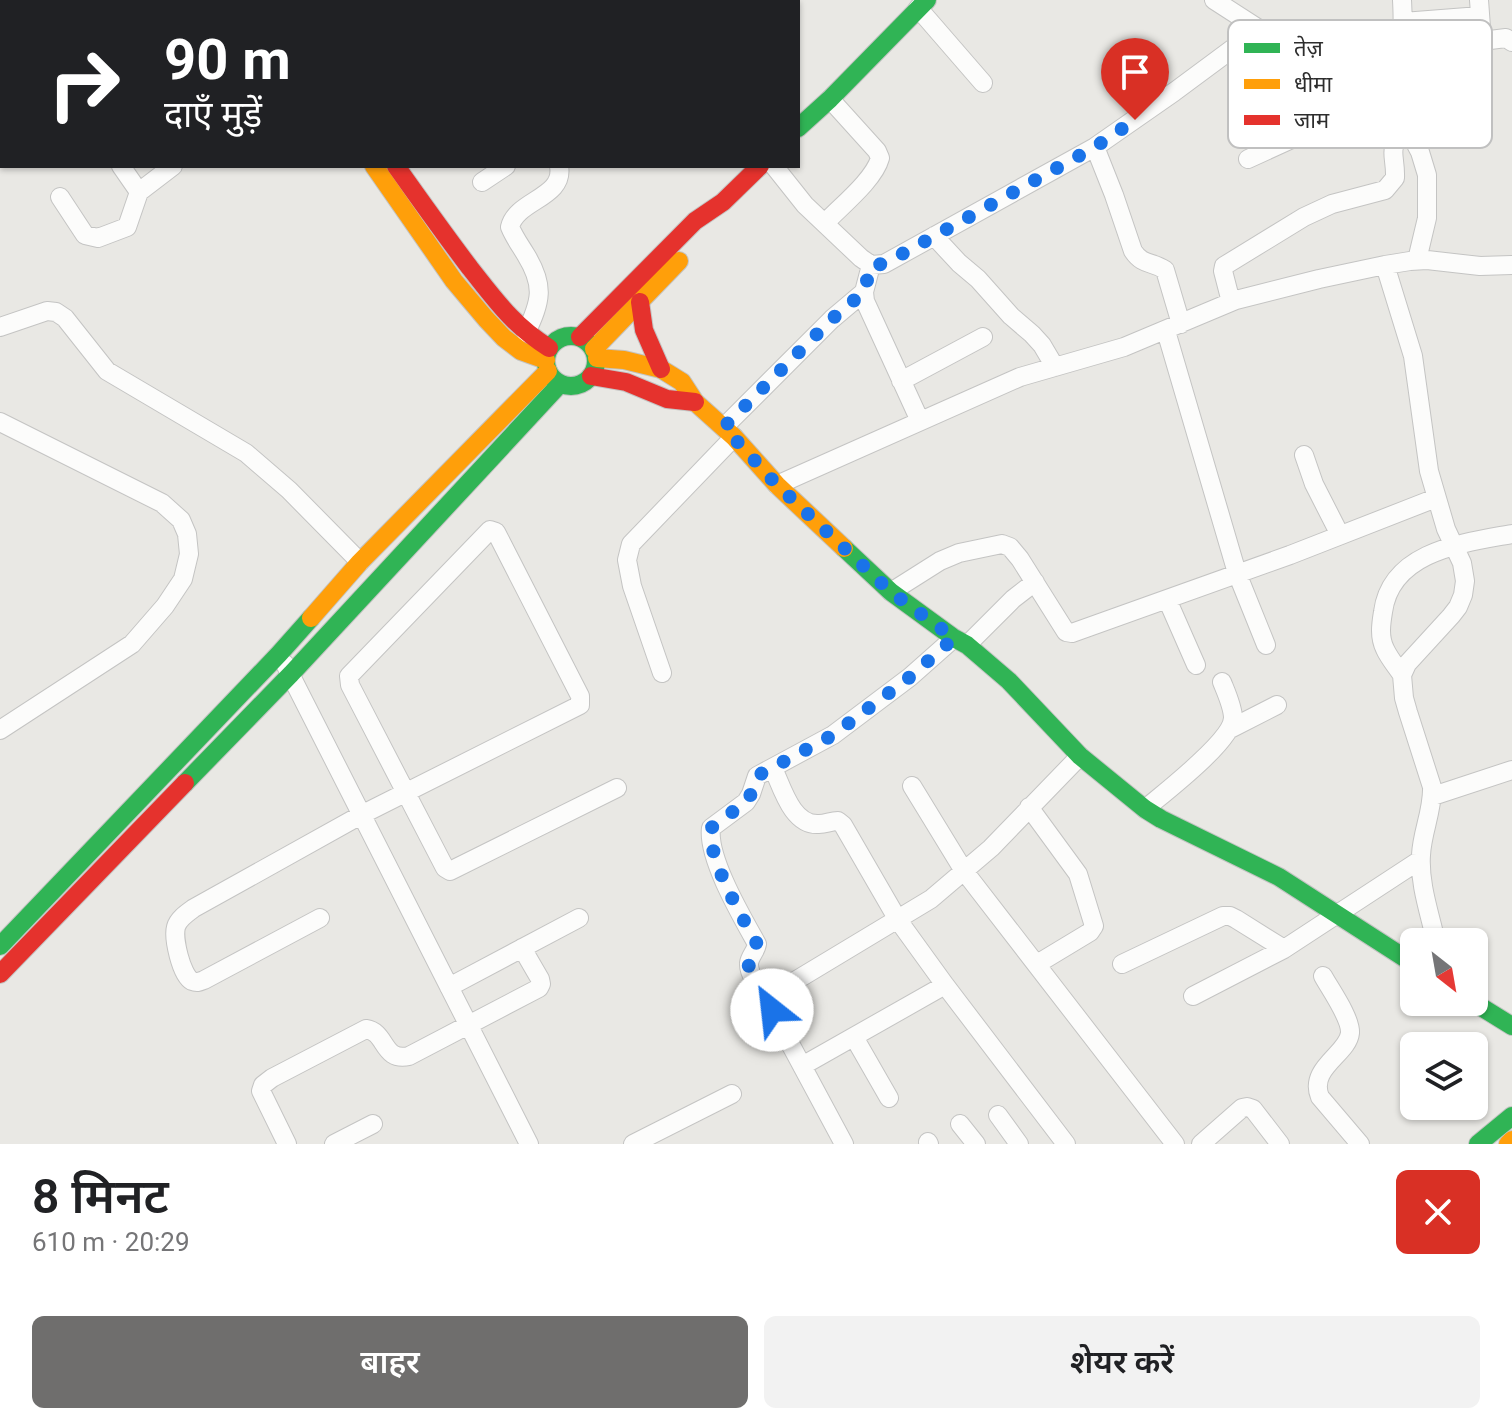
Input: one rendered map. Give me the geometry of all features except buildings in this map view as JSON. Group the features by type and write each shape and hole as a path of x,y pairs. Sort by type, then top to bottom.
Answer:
{"main road":[{"path":"800,126 923,4"},
{"path":"375,168 465,294 514,346 550,366"},
{"path":"397,168 490,294 568,386 585,382 590,355 695,221 723,202 758,168"},
{"path":"590,355 709,230 723,202"},
{"path":"640,302 644,330 661,369"},
{"path":"0,974 291,674 550,366 555,341 571,335 590,355 626,382 667,399 695,402"},
{"path":"590,355 661,369 682,382 695,402 729,432 777,485 891,592 960,641 1009,681 1080,756 1145,809 1279,877 1400,955"},
{"path":"0,946 279,654 360,562 550,366"},
{"path":"1488,1011 1512,1026"},
{"path":"1478,1144 1512,1116"}],"street":[{"path":"1214,0 1245,20"},
{"path":"1402,0 1403,20"},
{"path":"923,4 983,83"},
{"path":"1414,20 1479,8"},
{"path":"1492,40 1506,38 1512,42"},
{"path":"776,168 805,205 861,258 871,265 884,264 1095,147 1228,52"},
{"path":"825,223 868,179 880,158 830,99"},
{"path":"1095,147 1133,251 1144,262 1165,270 1173,327 1237,573 1266,645"},
{"path":"1248,159 1277,148"},
{"path":"1231,302 1224,266 1304,217 1332,204 1385,190 1395,178 1393,148"},
{"path":"1417,260 1427,218 1427,175 1418,148"},
{"path":"122,168 139,192"},
{"path":"60,197 85,235 98,238 127,227 139,192 170,168"},
{"path":"482,182 503,168"},
{"path":"526,333 539,299 537,273 510,227 515,215 556,185 561,177 559,168"},
{"path":"934,236 1032,334 1055,367"},
{"path":"777,485 1020,377 1124,347 1231,302 1417,260 1480,266 1512,265"},
{"path":"871,265 864,292 865,301 920,421"},
{"path":"1385,265 1413,356 1429,471 1436,498 1462,563 1465,581 1463,595 1451,616 1407,664 1402,675"},
{"path":"662,673 632,586 627,560 631,544 832,319 864,292"},
{"path":"0,327 47,311 56,312 65,318 107,371 246,453 289,490 360,562"},
{"path":"901,381 983,337"},
{"path":"0,422 162,503 181,520 187,534 189,554 183,579 165,606 132,644 0,730"},
{"path":"1304,455 1314,484 1340,535"},
{"path":"891,592 940,561 959,553 1002,544 1010,547 1020,559 1066,632 1072,633 1290,555 1436,498"},
{"path":"320,918 204,980 196,983 189,980 183,971 176,927 181,918 194,908 361,815 406,792 580,705 580,696 496,532 490,530 349,676 350,685 406,792 445,868 450,871 617,788"},
{"path":"1433,928 1420,860 1433,796 1432,787 1404,698 1402,675 1383,647 1383,607 1391,584 1405,568 1421,558 1454,545 1512,534"},
{"path":"844,1144 770,1001 749,968 749,960 757,944 720,870 712,849 711,828 746,802 757,776 833,735 1035,582"},
{"path":"1167,599 1196,665"},
{"path":"279,654 529,1144"},
{"path":"1222,682 1233,715 1230,729"},
{"path":"1145,809 1189,772 1230,729 1277,705"},
{"path":"770,1001 775,993 931,899 991,848 1080,756"},
{"path":"773,768 800,819 818,824 838,821 843,825 898,920 1066,1144"},
{"path":"1433,796 1512,770"},
{"path":"912,786 964,871 1175,1144"},
{"path":"1029,807 1078,874 1094,926 1090,932 1037,964"},
{"path":"1193,996 1284,949 1420,860"},
{"path":"1122,964 1223,916 1236,919 1284,949"},
{"path":"449,987 579,918"},
{"path":"287,1144 261,1091 263,1085 366,1029 375,1032 393,1056 400,1058 468,1026 539,988 540,979 522,948"},
{"path":"1323,976 1350,1028 1350,1036 1321,1074 1317,1089 1320,1097 1360,1144"},
{"path":"802,1066 945,985"},
{"path":"854,1037 889,1098"},
{"path":"633,1144 732,1094"},
{"path":"1201,1144 1247,1107 1253,1109 1280,1144"},
{"path":"998,1115 1019,1144"},
{"path":"334,1144 373,1124"},
{"path":"960,1124 976,1144"}],"traffic: fast":[{"path":"800,126 927,0"},
{"path":"571,336 589,343 596,361 589,379 571,386 553,379 546,361 553,343 571,336"},
{"path":"185,783 291,674 560,384"},
{"path":"844,548 891,592 967,645 1009,681 1080,756 1145,809 1279,877 1400,955"},
{"path":"0,946 311,618"},
{"path":"1488,1011 1512,1026"},
{"path":"1478,1144 1512,1116"}],"traffic: slow":[{"path":"375,168 454,281 486,319 521,351 546,360"},
{"path":"594,349 679,261"},
{"path":"597,358 624,360 661,369 682,382 695,402 844,548"},
{"path":"311,618 360,562 548,371"},
{"path":"1508,1144 1512,1140"}],"traffic: jam":[{"path":"397,168 497,302 525,330 549,348"},
{"path":"580,337 695,221 723,202 758,168"},
{"path":"640,302 644,330 661,369"},
{"path":"591,376 626,382 667,399 695,402"},
{"path":"0,974 185,783"}],"route":[{"path":"772,1010 770,1001 749,968 749,960 757,944 720,870 712,849 711,828 746,802 757,776 833,735 910,677 954,638 891,592 777,485 724,427 832,319 864,292 871,265 884,264 961,222 1095,147 1135,120"}]}
